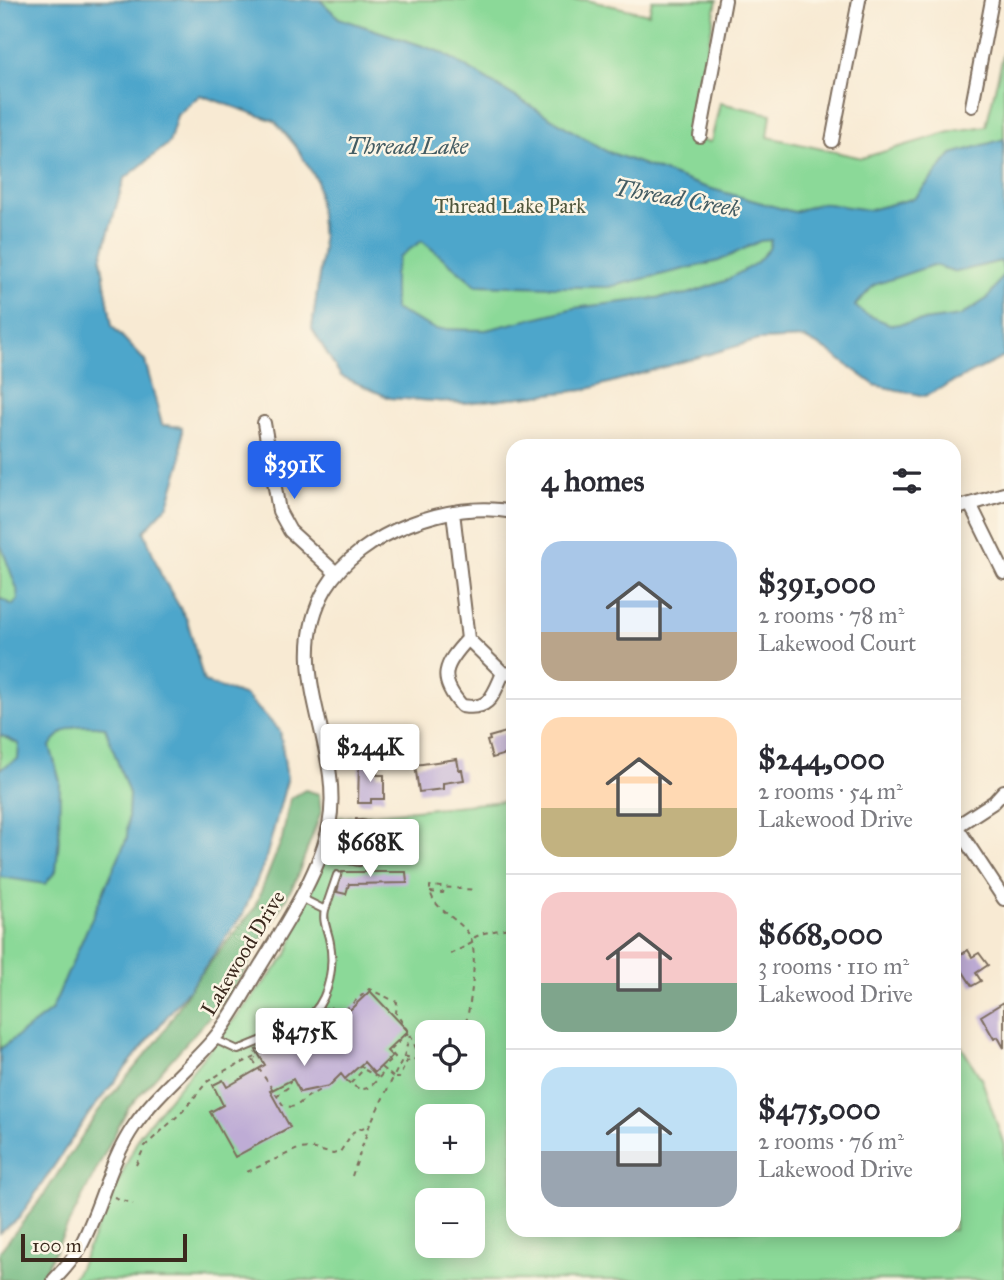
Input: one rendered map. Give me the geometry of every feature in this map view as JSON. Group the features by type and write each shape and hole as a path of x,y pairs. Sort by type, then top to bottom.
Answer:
{"street":[{"path":"699,136 725,0"},
{"path":"832,141 859,0"},
{"path":"972,106 992,0"},
{"path":"264,423 279,511 290,531 336,573"},
{"path":"961,507 1004,494"},
{"path":"970,504 1004,573"},
{"name":"Lakewood Drive","path":"54,1280 80,1248 132,1128 150,1104 214,1039 317,863 329,829 332,809 324,742 308,676 311,625 325,590 336,573 366,547 393,531 453,512 506,511"},
{"path":"453,512 468,639 506,671"},
{"path":"468,639 450,659 446,675 447,685 462,706 476,708 487,704 506,676"},
{"path":"961,821 994,802 1004,791"},
{"path":"961,834 1004,899"}],"lane":[{"path":"322,847 346,851 344,859 359,862"},
{"path":"295,1024 314,1012 329,985 330,943 323,919 337,875"},
{"path":"299,897 325,910"},
{"path":"214,1039 238,1050 275,1035"}],"path":[{"path":"476,890 430,886 434,901 466,931 474,935 506,928"},
{"path":"430,892 443,893 444,887"},
{"path":"466,931 472,943"},
{"path":"466,1020 470,1004 472,943 475,937 484,933"},
{"path":"450,954 472,943"},
{"path":"327,1005 339,1015 369,989 397,1002 396,1013 415,1047"},
{"path":"352,1176 370,1124 404,1056 409,1033"},
{"path":"409,1033 390,1051 395,1057 382,1068 393,1078 399,1078 405,1063 413,1059"},
{"path":"136,1165 145,1146 183,1111 207,1082 256,1057 255,1044"},
{"path":"404,1056 413,1059"},
{"path":"252,1059 275,1097 283,1105 291,1108 300,1105 324,1087"},
{"path":"360,1065 379,1077"},
{"path":"350,1084 364,1069"},
{"path":"346,1080 366,1090 385,1070"},
{"path":"275,1097 290,1086 289,1080"},
{"path":"247,1172 298,1149 310,1148 333,1154 340,1152 353,1132 370,1124"},
{"path":"103,1192 133,1205"}],"green space":[{"name":"Thread Lake","path":"0,0 586,0 649,14 652,0 717,0 690,139 711,142 720,103 771,114 768,137 862,158 954,131 986,126 1004,51 1004,357 925,396 875,385 827,350 804,338 758,340 584,390 465,403 390,398 341,376 312,329 323,248 317,180 295,145 275,121 200,95 177,115 169,143 124,179 101,259 112,326 145,361 162,425 182,427 181,462 168,505 144,531 161,575 187,620 204,682 246,696 280,731 287,780 265,861 243,914 189,989 90,1112 19,1218 0,1233"},
{"path":"305,790 319,794 321,812 295,882 245,970 227,997 128,1108 42,1276 38,1280 0,1280 0,1251 42,1198 99,1110 158,1040 195,981 254,909 282,839 290,799"},
{"path":"506,801 506,1237 961,1237 961,1046 982,1080 1004,1145 1004,1280 71,1280 140,1134 287,955 337,818"}],"water":[{"name":"Thread Lake","path":"0,0 320,0 339,18 441,52 606,151 705,187 794,212 821,203 869,210 915,198 952,154 1004,139 1004,273 1004,357 925,396 875,385 827,350 804,338 758,340 584,390 465,403 390,398 341,376 312,329 323,248 317,180 295,145 275,121 200,95 177,115 169,143 124,179 101,259 112,326 145,361 162,425 182,427 181,462 168,505 144,531 161,575 187,620 204,682 246,696 280,731 287,780 265,861 243,914 189,989 90,1112 19,1218 0,1233 0,1049 51,1011 127,838 129,794 105,727 88,725 68,729 50,746 60,781 56,871 45,884 0,877 0,769 18,759 19,744 0,735 0,598 13,605 18,600 17,589 0,543","holes":["771,240 769,249 756,263 725,281 688,294 574,308 486,330 435,329 394,309 394,275 399,257 422,241 476,285 552,287 609,287 719,261 760,241","1001,261 1004,273 988,298 960,316 892,325 865,314 855,306 874,285 933,265 957,272"]}],"building":[{"path":"506,732 506,754 492,758 487,741 490,740 489,737"},
{"path":"457,759 464,780 443,783 443,789 419,792 415,765"},
{"path":"359,763 377,764 377,775 384,775 384,799 358,803"},
{"path":"356,819 374,822 369,859 351,855"},
{"path":"342,872 406,872 407,883 349,884 346,894 337,892"},
{"path":"968,950 972,957 979,953 988,965 976,973 981,981 972,986 961,969 961,955"},
{"path":"370,991 408,1031 387,1051 392,1056 374,1073 364,1062 345,1079 341,1074 329,1086 300,1092 293,1079 270,1091 290,1127 235,1157 210,1112 223,1105 213,1085 223,1080 227,1087 265,1065 256,1050 278,1040 281,1035 276,1030 269,1031 266,1026 289,1015 290,1027 296,1030 310,1023 326,1008 338,1021"},
{"path":"1004,1002 1004,1048 998,1037 994,1039 981,1016"}],"water label":[{"name":"Thread Creek","path":"677,198"}],"park label":[{"name":"Thread Lake Park","path":"510,206"}]}
